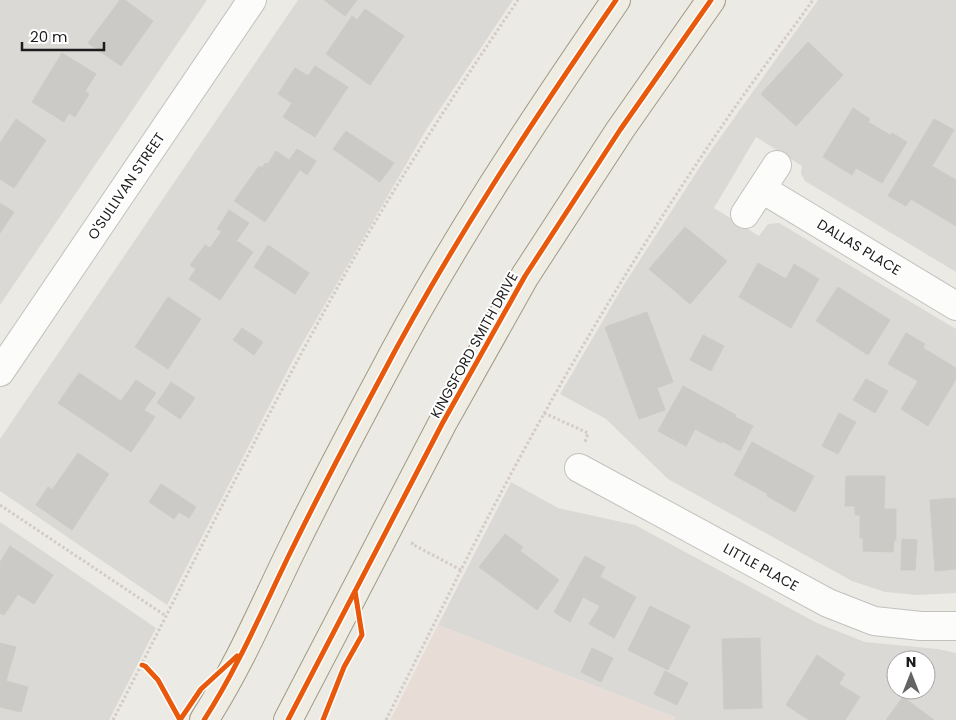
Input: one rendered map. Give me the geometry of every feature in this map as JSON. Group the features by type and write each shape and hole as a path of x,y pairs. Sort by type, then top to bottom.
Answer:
{"main road":[{"path":"204,720 221,694 299,534 382,376 436,279 558,83 616,0"},
{"name":"KINGSFORD SMITH DRIVE","path":"288,720 442,424 525,276 626,122 711,0"}],"street":[{"name":"O'SULLIVAN STREET","path":"0,372 252,0"},
{"path":"744,214 777,164"},
{"name":"DALLAS PLACE","path":"762,189 956,306"},
{"name":"LITTLE PLACE","path":"579,468 828,603 874,621 921,626 956,626"}],"path":[{"path":"113,720 143,665 253,445 349,267 445,108 518,0"},
{"path":"386,720 461,570 544,413 646,242 722,125 813,0"},
{"path":"544,413 588,433 579,468"},
{"path":"0,505 166,616"},
{"path":"416,536 412,544 461,570"}],"shaded area":[{"path":"0,0 207,0 0,305"},
{"path":"298,0 513,0 426,130 294,358 167,605 0,491 0,439"},
{"path":"818,0 956,0 956,272 805,181 801,174 802,166 756,137 714,208 759,236 768,224 779,223 956,329 956,593 917,595 885,592 852,581 668,479 606,419 560,394 623,286 707,156"},
{"path":"511,482 558,508 635,525 817,623 865,642 938,649 956,653 956,720 674,720 675,717 438,625"},
{"path":"0,522 156,628 109,720 0,720"},
{"path":"438,625 675,717 674,720 390,720"}],"building":[{"path":"120,0 125,0 153,21 121,66 88,43"},
{"path":"324,0 357,0 345,16"},
{"path":"365,9 404,36 370,85 326,54 352,16 357,20"},
{"path":"808,42 843,75 796,126 761,94"},
{"path":"62,53 96,74 85,91 89,94 75,117 69,113 64,122 32,102"},
{"path":"315,66 348,87 315,137 283,117 292,103 278,94 295,68 308,76"},
{"path":"853,108 870,119 868,122 890,135 892,133 907,142 882,183 856,168 852,175 823,157"},
{"path":"16,119 46,140 14,188 0,179 0,143"},
{"path":"934,119 954,130 932,166 956,180 956,226 911,199 906,206 888,196"},
{"path":"346,131 394,163 380,182 333,149"},
{"path":"297,149 316,161 307,175 300,170 301,168 289,160"},
{"path":"276,151 301,168 265,222 234,201 259,166 262,168 265,163 268,164"},
{"path":"0,203 14,212 0,233"},
{"path":"229,210 249,223 237,240 217,229"},
{"path":"685,227 727,261 690,304 649,269"},
{"path":"222,231 253,252 220,300 189,279 196,269 190,265 205,245 210,248"},
{"path":"268,245 309,273 295,294 254,267"},
{"path":"758,263 786,279 794,264 819,279 791,328 739,297"},
{"path":"838,287 890,320 868,355 816,321"},
{"path":"168,297 201,319 168,369 135,347"},
{"path":"647,312 673,382 657,388 665,410 639,419 605,327"},
{"path":"242,328 263,342 254,355 233,340"},
{"path":"906,333 925,344 923,348 956,368 956,379 928,426 901,409 918,381 888,364"},
{"path":"703,335 724,346 711,371 690,360"},
{"path":"79,373 121,401 136,380 156,393 144,410 155,417 131,452 58,403"},
{"path":"866,379 888,391 875,413 853,400"},
{"path":"171,382 195,398 180,419 157,403"},
{"path":"683,386 736,415 721,443 695,429 686,446 658,431"},
{"path":"839,413 856,422 838,454 822,446"},
{"path":"735,417 753,426 740,451 722,441"},
{"path":"752,442 814,476 795,512 734,475"},
{"path":"78,453 109,474 72,530 36,505 48,487 52,490"},
{"path":"846,476 885,476 884,509 896,509 896,540 894,540 893,552 863,551 863,538 860,538 860,515 855,515 855,506 845,506"},
{"path":"161,484 196,507 189,518 179,512 174,519 149,502"},
{"path":"956,498 956,569 935,571 930,500"},
{"path":"505,534 523,547 520,551 559,580 537,610 479,567"},
{"path":"902,539 917,540 915,570 901,570"},
{"path":"10,546 53,575 34,604 18,594 4,615 0,613 0,562"},
{"path":"585,556 605,567 600,577 636,597 614,638 589,624 600,606 583,597 570,622 554,612"},
{"path":"650,606 690,626 668,670 628,650"},
{"path":"760,638 762,708 724,709 722,639"},
{"path":"0,643 16,647 6,681 28,687 21,712 0,707"},
{"path":"592,648 613,658 601,682 581,672"},
{"path":"817,655 845,674 839,684 860,697 845,720 809,720 786,705"},
{"path":"665,671 688,683 677,705 654,694"},
{"path":"901,700 907,700 934,720 886,720"}],"cycle path":[{"path":"204,720 240,657 346,442 434,281 492,186 616,0"},
{"path":"288,720 442,424 525,276 620,130 711,0"},
{"path":"323,720 344,667 362,635 355,591"},
{"path":"142,665 158,680 180,720 201,689 237,656"}]}
